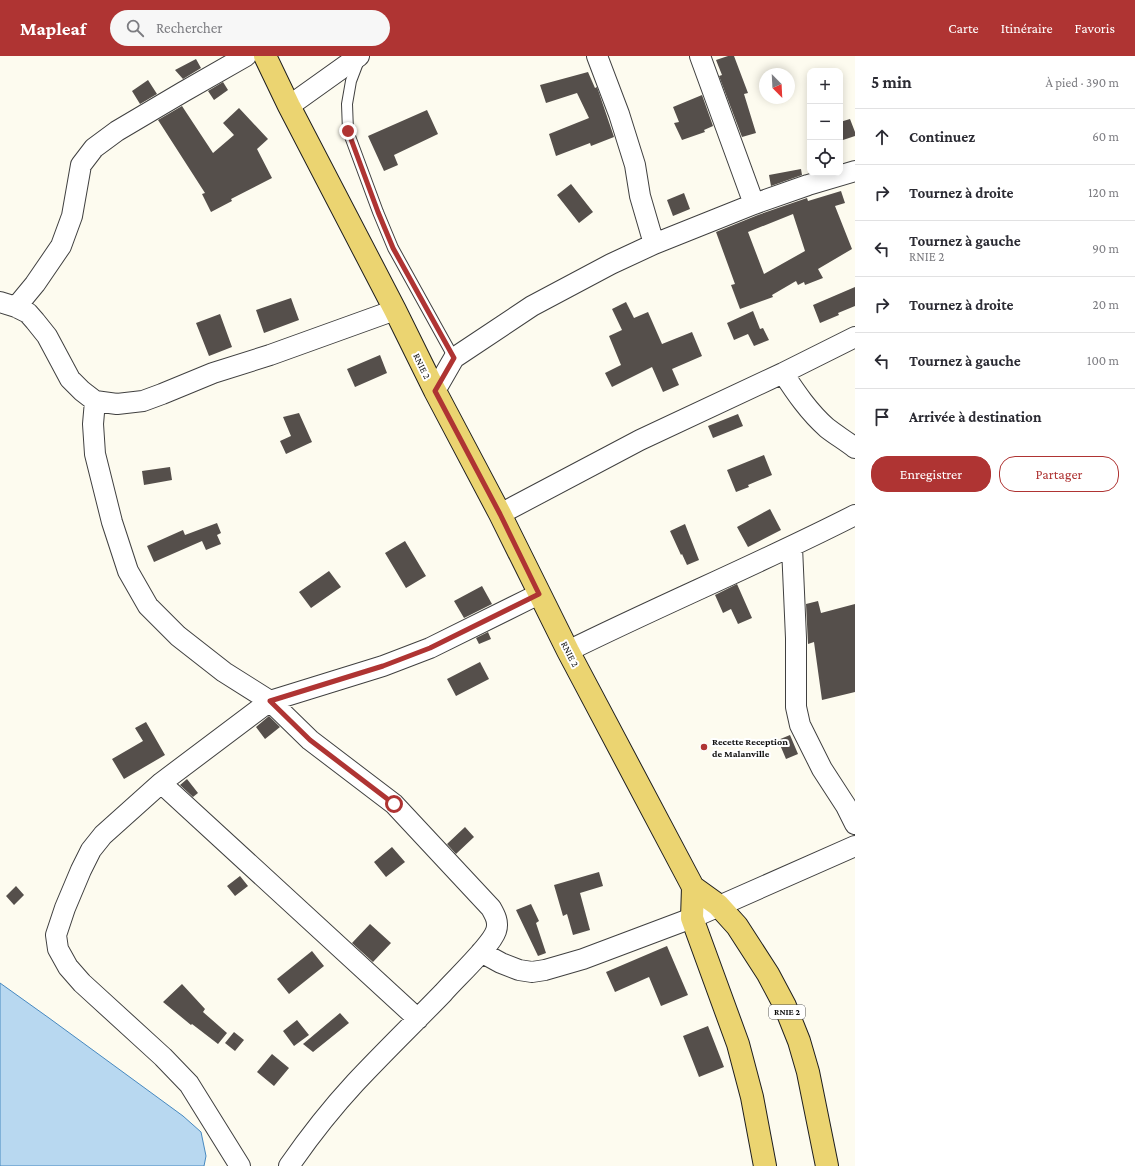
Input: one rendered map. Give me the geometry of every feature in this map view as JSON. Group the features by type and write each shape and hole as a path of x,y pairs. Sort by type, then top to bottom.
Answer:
{"main road":[{"name":"RNIE 2","path":"265,56 289,106 395,310 435,391 500,514 568,651 692,887 718,905 737,926 768,974 785,1006 799,1041 808,1072 819,1120 825,1157"},
{"name":"RNIE 2","path":"692,887 692,918 738,1044 768,1162"},
{"path":"808,1166 817,1159 825,1157"}],"street":[{"path":"8,305 35,284 61,246 72,216 81,165 94,148 117,131 246,56"},
{"path":"289,106 360,56"},
{"path":"597,56 619,114 635,165 640,196 654,244"},
{"path":"700,56 754,204"},
{"path":"435,391 454,358 532,306 611,264 654,244 754,204 808,185 855,171"},
{"path":"8,305 28,313 35,321 47,336 70,379 82,391 95,401 117,404 143,401 213,373 270,355 395,310"},
{"path":"500,514 640,440 784,373 855,337"},
{"path":"784,373 798,395 816,417 855,448"},
{"path":"95,401 93,424 95,454 118,544 128,571 148,606 178,636 224,672 270,701 310,740 394,804 491,908 496,916 496,930 481,952 355,1083 310,1137 289,1166"},
{"path":"568,651 632,619 792,547 855,514"},
{"path":"792,547 796,638 796,708 798,719 810,747 822,769 846,806 855,824"},
{"path":"240,1166 189,1084 163,1056 82,983 68,967 58,949 56,935 58,928 78,876 91,850 104,835 161,783 270,701 383,666 430,648 539,594"},
{"path":"161,783 418,1019"},
{"path":"481,952 501,963 519,970 532,972 545,970 583,959 692,918 718,905 855,846"}],"lane":[{"path":"360,56 351,81 347,104 348,131 393,248 454,358"}],"water":[{"path":"0,983 183,1116 201,1132 206,1156 204,1166 0,1166"}],"building":[{"path":"728,56 734,56 748,93 744,94 756,133 742,137 719,76 722,75 716,60"},
{"path":"196,59 201,68 183,79 175,70"},
{"path":"588,72 595,88 597,87 614,137 591,146 590,143 556,156 549,134 589,118 577,93 546,103 540,85"},
{"path":"148,80 157,94 140,104 132,91"},
{"path":"223,82 228,90 214,100 208,91"},
{"path":"702,95 713,126 704,130 705,132 682,140 674,123 679,122 673,107"},
{"path":"182,106 213,153 234,135 223,123 239,108 268,139 257,149 272,178 231,199 232,201 211,212 202,194 205,193 158,120"},
{"path":"427,110 438,134 394,155 398,165 384,171 368,136"},
{"path":"850,119 855,136 843,140 843,121"},
{"path":"801,169 802,175 771,186 769,175"},
{"path":"571,184 593,212 579,223 557,195"},
{"path":"841,191 845,203 835,206 852,249 818,269 823,278 805,285 804,282 798,285 796,281 772,295 773,297 740,309 731,285 735,284 716,232 758,215 807,198 808,201","holes":["793,214 805,251 764,274 748,232"]},
{"path":"684,193 690,209 673,216 667,200"},
{"path":"855,287 855,306 820,323 813,305"},
{"path":"291,298 299,320 264,333 256,310"},
{"path":"626,302 634,318 648,312 662,344 692,332 702,356 672,369 679,385 663,392 652,367 612,387 605,373 621,365 609,336 622,330 612,309"},
{"path":"753,311 760,329 763,328 769,340 754,346 748,334 734,340 727,323"},
{"path":"220,314 232,347 209,356 196,323"},
{"path":"380,355 387,373 355,387 347,369"},
{"path":"299,413 312,442 286,454 280,441 291,436 283,417"},
{"path":"738,414 743,426 713,438 708,426"},
{"path":"764,455 772,475 748,485 749,487 736,492 727,470"},
{"path":"170,467 172,480 144,485 142,471"},
{"path":"770,509 781,530 748,547 737,527"},
{"path":"217,523 221,533 217,535 221,544 206,550 202,541 154,562 147,546 183,530 185,535"},
{"path":"685,524 699,560 687,565 670,531"},
{"path":"405,541 426,576 406,588 385,553"},
{"path":"329,571 341,587 311,608 299,592"},
{"path":"737,584 752,618 738,624 731,609 723,613 715,595"},
{"path":"482,586 492,604 464,618 454,601"},
{"path":"818,601 821,613 855,604 855,692 822,700 814,642 808,644 806,604"},
{"path":"488,632 491,639 479,644 476,638"},
{"path":"480,662 489,679 456,696 447,679"},
{"path":"269,716 280,727 265,739 256,727"},
{"path":"146,722 165,755 124,779 112,759 143,741 135,728"},
{"path":"790,735 798,754 786,759 778,740"},
{"path":"187,779 198,793 193,797 180,785"},
{"path":"465,827 474,837 456,854 447,844"},
{"path":"392,847 405,862 386,877 374,862"},
{"path":"599,872 603,886 580,893 590,930 573,935 567,914 563,916 554,885"},
{"path":"240,876 248,886 235,896 227,886"},
{"path":"16,886 24,895 14,905 6,896"},
{"path":"531,904 539,921 536,923 546,953 538,956 516,910"},
{"path":"370,924 391,943 373,962 352,943"},
{"path":"667,946 688,995 661,1006 649,977 615,992 606,972"},
{"path":"312,951 324,966 289,994 277,979"},
{"path":"182,984 205,1009 203,1012 227,1033 218,1044 192,1024 191,1025 163,1002"},
{"path":"340,1013 349,1023 313,1052 303,1044"},
{"path":"297,1020 309,1035 294,1046 283,1031"},
{"path":"708,1026 724,1067 699,1077 683,1036"},
{"path":"234,1032 244,1040 235,1051 225,1043"},
{"path":"272,1054 289,1068 274,1086 257,1072"}],"place":[{"name":"Recette Reception de Malanville","path":"704,747"}],"route":[{"path":"348,131 393,248 454,358 435,391 500,514 539,594 430,648 383,666 270,701 310,740 394,804"}]}
